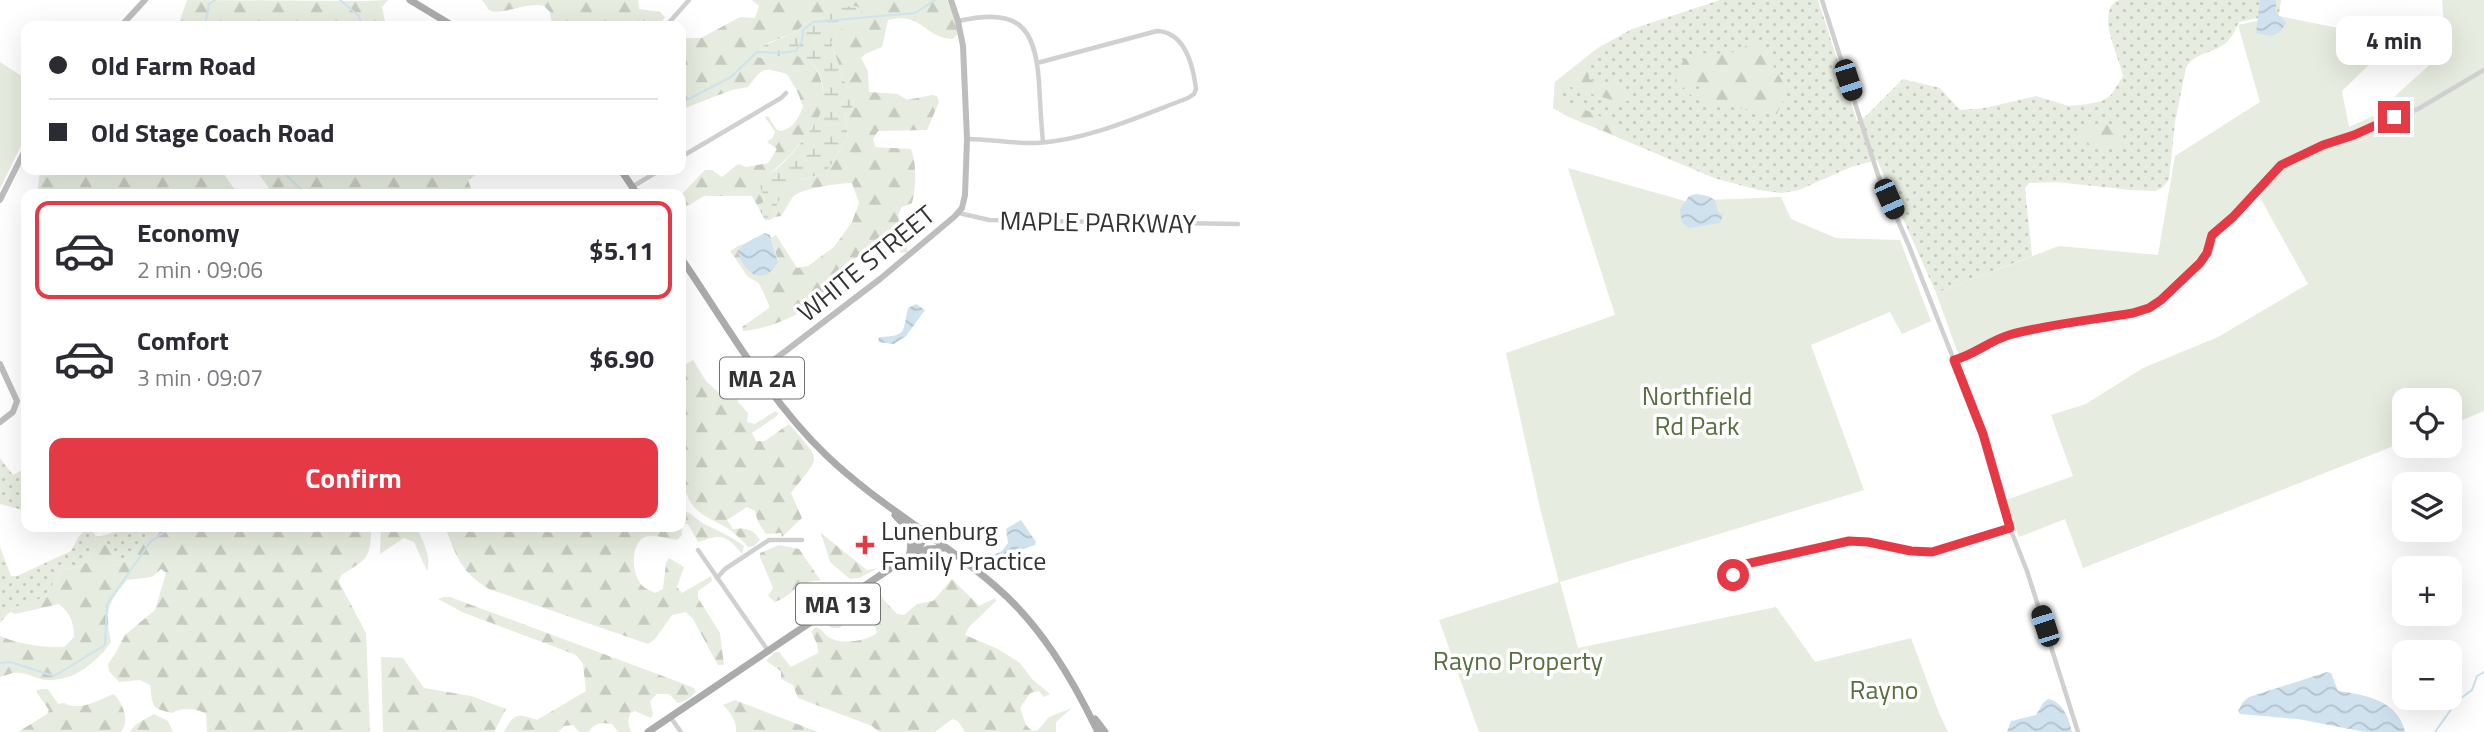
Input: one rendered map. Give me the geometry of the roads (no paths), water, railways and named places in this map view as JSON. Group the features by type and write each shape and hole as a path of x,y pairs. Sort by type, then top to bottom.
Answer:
{"main road":[{"path":"410,0 445,21"},
{"name":"MA 2A","path":"686,265 798,427 828,457 884,502 994,584 1052,651 1098,732"},
{"path":"884,502 910,534 912,555"},
{"name":"MA 13","path":"912,555 924,531"},
{"name":"MA 13","path":"648,732 912,555 934,548 946,548"},
{"path":"1086,708 1105,732"}],"street":[{"path":"126,21 145,0"},
{"path":"670,21 689,0"},
{"name":"WHITE STREET","path":"758,372 889,272 958,213 965,195 967,139 963,46 951,0"},
{"path":"1822,0 1878,175 1983,434 2010,528 2027,571 2078,732"},
{"path":"958,21 991,16 1008,19 1016,23 1031,39 1037,63 1043,142"},
{"path":"967,139 1043,142 1115,126 1188,98 1196,91 1183,46 1177,37 1164,32 1157,31 1037,63"},
{"path":"1954,360 1966,357 2004,337 2024,331 2149,308 2200,263 2207,253 2212,235 2233,217 2281,165 2385,119 2418,108 2484,70"},
{"path":"686,154 786,93"},
{"path":"0,200 21,158"},
{"path":"637,189 654,175"},
{"name":"MAPLE PARKWAY","path":"958,213 989,220 1238,224"},
{"path":"0,365 17,401 13,411 0,422"},
{"path":"1737,566 1849,541 1932,552 2010,528"},
{"path":"717,578 725,569 769,540 802,540"},
{"path":"698,551 769,652"},
{"path":"671,718 681,732"}],"water":[{"path":"2260,0 2276,0 2276,12 2286,23 2280,32 2271,36 2256,33"},
{"path":"1696,194 1715,200 1718,212 1723,215 1720,223 1689,228 1682,223 1680,209 1689,196"},
{"path":"765,233 770,235 778,262 773,270 761,276 755,275 745,266 738,252 742,245"},
{"path":"916,304 925,310 906,336 894,344 878,342 879,337 899,334 902,331 908,308"},
{"path":"1021,520 1036,542 1035,545 993,563 988,557 1002,551 1008,543 1006,529"},
{"path":"2327,672 2331,673 2338,691 2369,697 2388,706 2401,721 2405,732 2365,732 2298,719 2240,714 2238,711 2249,697"},
{"path":"2048,699 2061,707 2072,732 2007,732 2011,721 2036,715"}],"waterway":[{"path":"206,21 209,4 215,0"},
{"path":"340,0 359,16 360,21"},
{"path":"686,100 731,77 757,52 796,51 802,41 803,30 813,22 915,13 935,0"},
{"path":"286,175 301,189"},
{"path":"0,663 10,662 54,676 105,645 107,604 151,541 164,532"},
{"path":"2435,732 2457,701 2472,690 2477,676 2484,672"}],"place":[{"name":"Lunenburg Family Practice","path":"865,545"}],"park label":[{"name":"Northfield Rd Park","path":"1697,410"},
{"name":"Rayno Property","path":"1518,660"},
{"name":"Rayno","path":"1884,689"}]}
